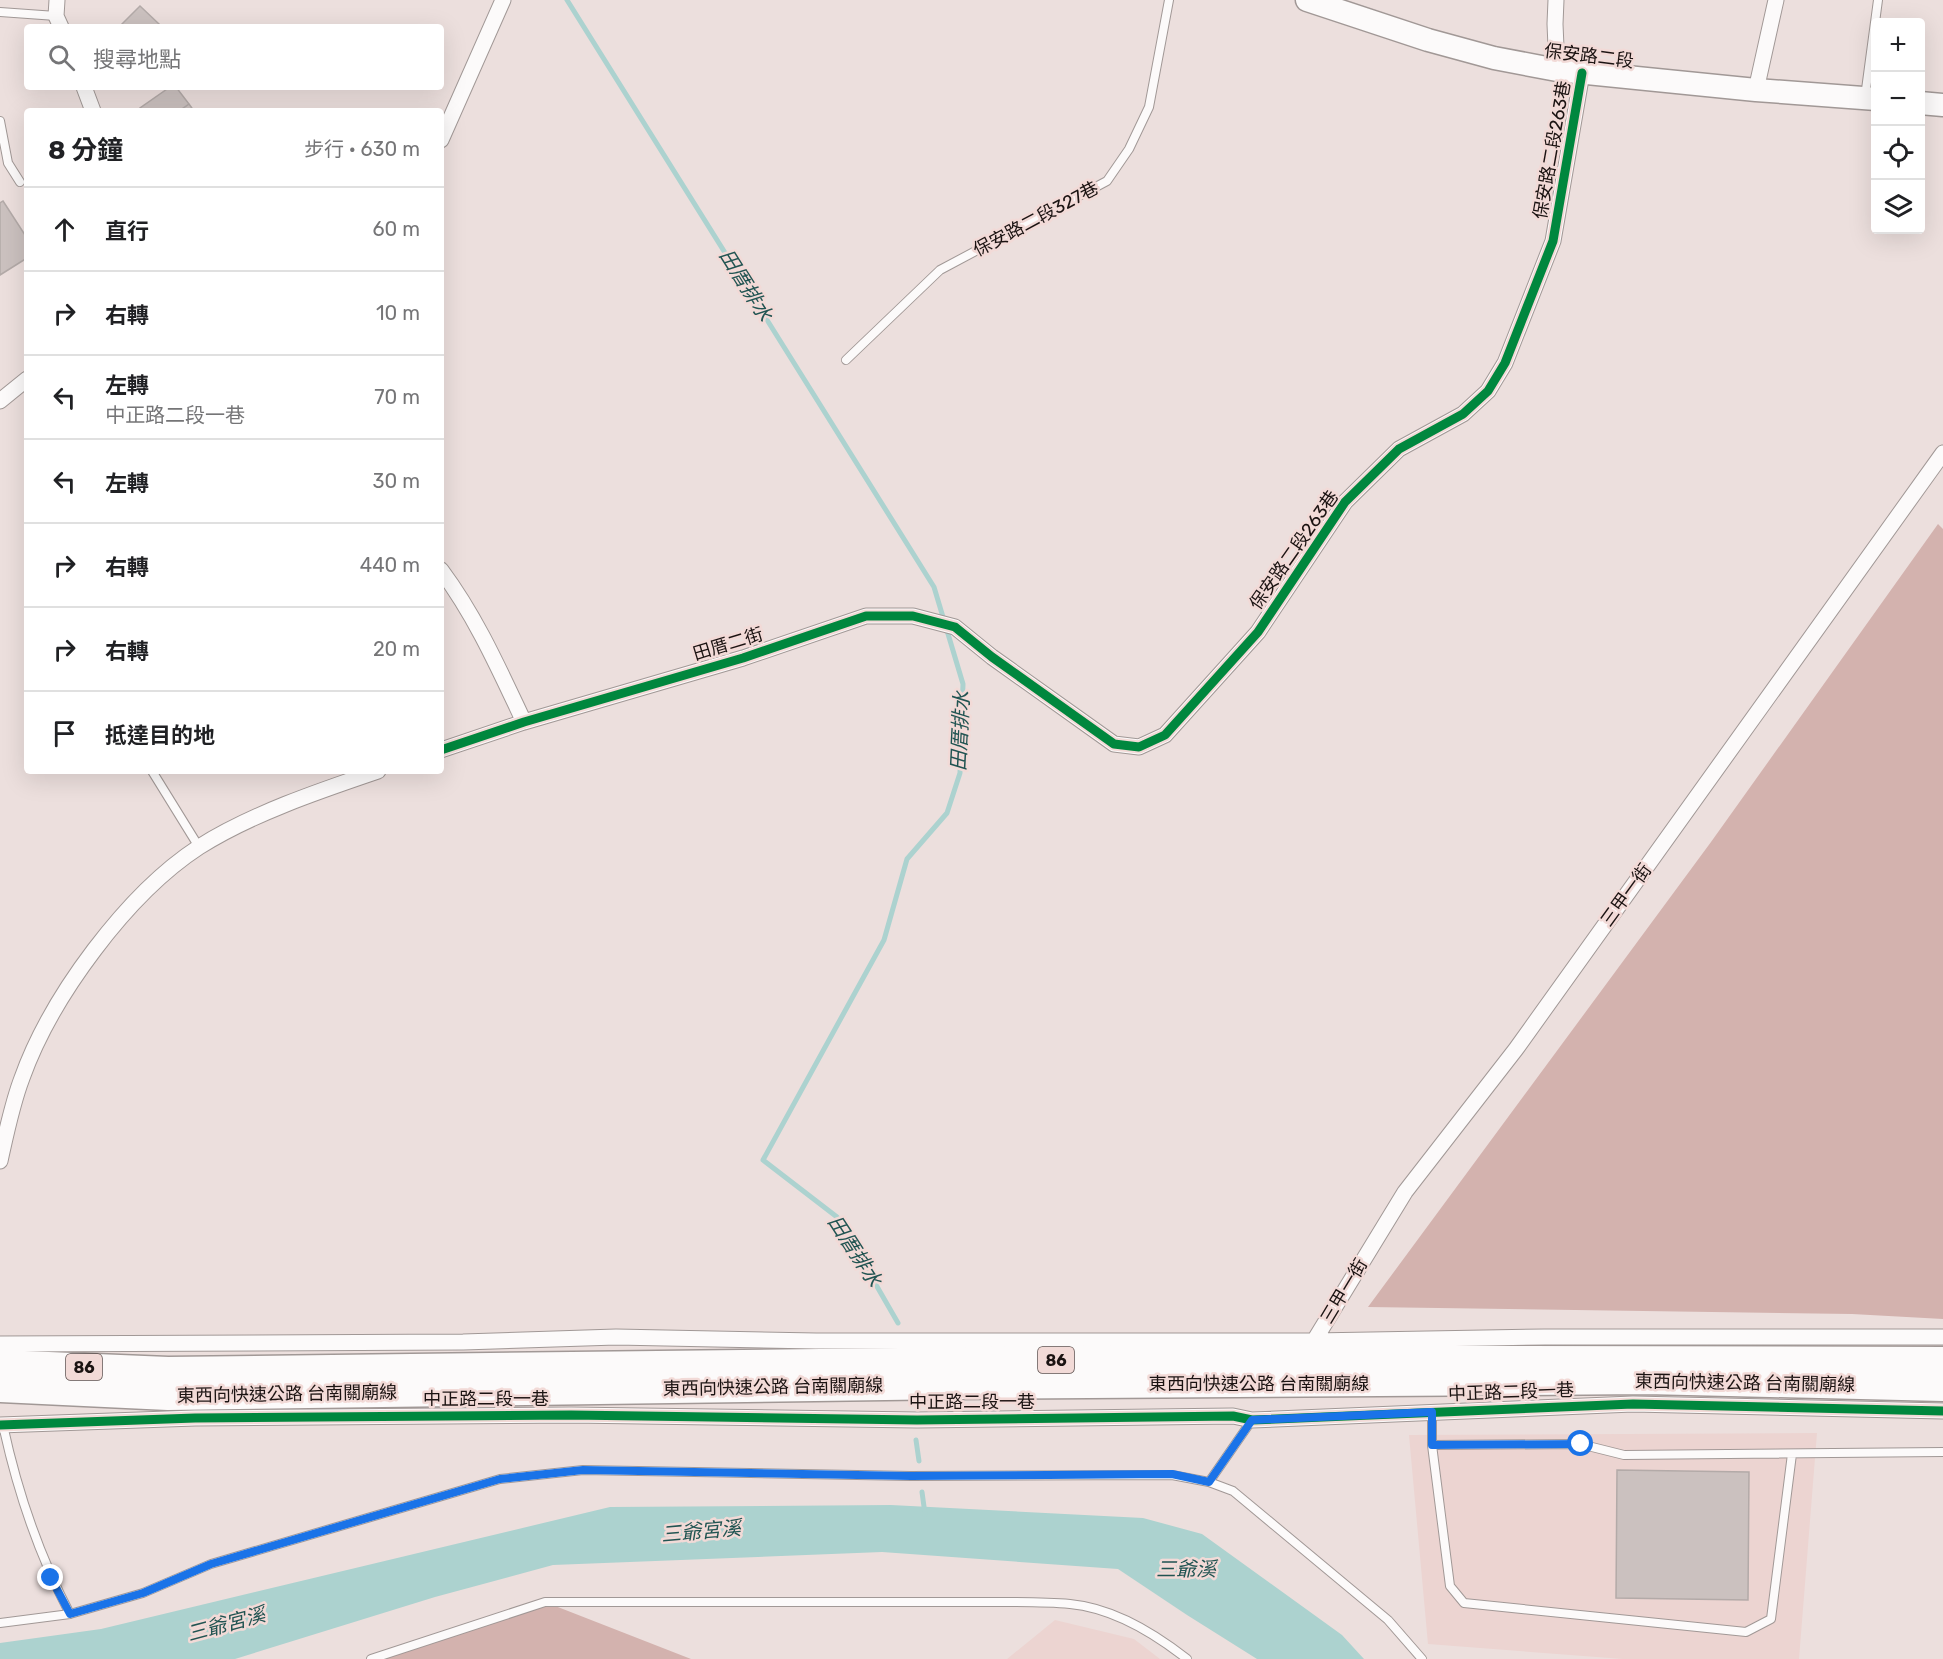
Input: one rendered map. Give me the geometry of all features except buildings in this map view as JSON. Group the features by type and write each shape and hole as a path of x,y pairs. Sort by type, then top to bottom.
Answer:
{"highway":[{"name":"東西向快速公路 台南關廟線","path":"0,1388 1138,1359 1943,1361"},
{"name":"東西向快速公路 台南關廟線","path":"0,1364 168,1383 956,1385 1635,1380 1943,1387"}],"street":[{"path":"444,133 503,0"},
{"name":"保安路二段","path":"1307,0 1428,40 1494,58 1557,70 1756,90 1870,98"},
{"path":"1556,0 1557,70"},
{"path":"1756,90 1776,0"},
{"name":"保安路二段263巷","path":"949,625 1114,744 1139,747 1165,735 1258,632 1345,502 1399,449 1463,414 1488,391 1505,363 1553,241 1582,73"},
{"path":"85,90 92,108"},
{"path":"1925,103 1943,105"},
{"path":"0,400 24,382"},
{"name":"三甲一街","path":"1314,1341 1405,1192 1516,1049 1943,453"},
{"path":"444,574 485,638 524,722"},
{"name":"田厝二街","path":"444,749 524,722 743,658 866,616 914,616 949,625"},
{"path":"0,1161 22,1078 55,1011 96,947 159,876 199,847 240,824 370,774"},
{"path":"0,1344 463,1342 616,1337 816,1341 1314,1341 1545,1337 1943,1337"},
{"name":"中正路二段一巷","path":"2,1425 195,1418 560,1415 917,1419 1233,1416 1252,1420 1633,1404 1943,1411"},
{"path":"0,1409 2,1425"}],"lane":[{"name":"保安路二段327巷","path":"846,360 940,270 1058,205 1107,181 1129,149 1149,107 1169,0"},
{"path":"1870,98 1878,0"},
{"path":"0,12 58,14"},
{"path":"0,121 8,163 20,182"},
{"path":"154,774 199,847"},
{"path":"1432,1412 1432,1445 1450,1586 1464,1603 1746,1632 1771,1619 1792,1454"},
{"path":"1209,1482 1252,1420"},
{"path":"2,1425 11,1463 51,1578 70,1614"},
{"path":"1432,1445 1581,1444 1623,1455 1943,1452"},
{"path":"0,1623 70,1614 143,1593 211,1564 500,1479 583,1470 911,1476 1172,1474 1209,1482 1233,1491 1388,1620 1422,1659"},
{"path":"371,1659 545,1602 1072,1604 1113,1614 1163,1640 1187,1659"}],"shaded area":[{"path":"1938,524 1943,529 1943,1319 1852,1314 1368,1307 1711,842"},
{"path":"1817,1433 1799,1659 1623,1659 1428,1644 1409,1435"},
{"path":"545,1602 691,1659 371,1659"},
{"path":"1055,1620 1134,1639 1160,1659 1007,1659"}],"water":[{"name":"三爺溪","path":"891,1505 1143,1518 1202,1534 1342,1635 1364,1659 1257,1659 1118,1569 882,1552 553,1565 435,1597 235,1659 0,1659 0,1643 101,1629 610,1507"}],"waterway":[{"name":"田厝排水","path":"567,0 934,587 963,684 960,773 947,813 907,859 884,940 763,1160 837,1217 898,1323"},
{"name":"田厝排水","path":"916,1440 919,1461"},
{"name":"田厝排水","path":"922,1492 925,1514"}],"cycle path":[{"path":"444,749 524,722 743,658 866,616 913,616 955,627 992,657 1114,744 1139,747 1165,735 1258,632 1345,502 1399,449 1463,414 1488,391 1505,363 1553,241 1582,73"},
{"path":"0,1425 195,1418 571,1415 917,1420 1233,1416 1252,1420 1633,1404 1943,1411"}],"route":[{"path":"51,1578 70,1614 143,1593 211,1564 500,1479 583,1470 911,1476 1172,1474 1209,1482 1252,1420 1432,1412 1432,1445 1581,1444"}],"water label":[{"name":"三爺宮溪","path":"701,1531"},
{"name":"三爺宮溪","path":"226,1624"}]}
